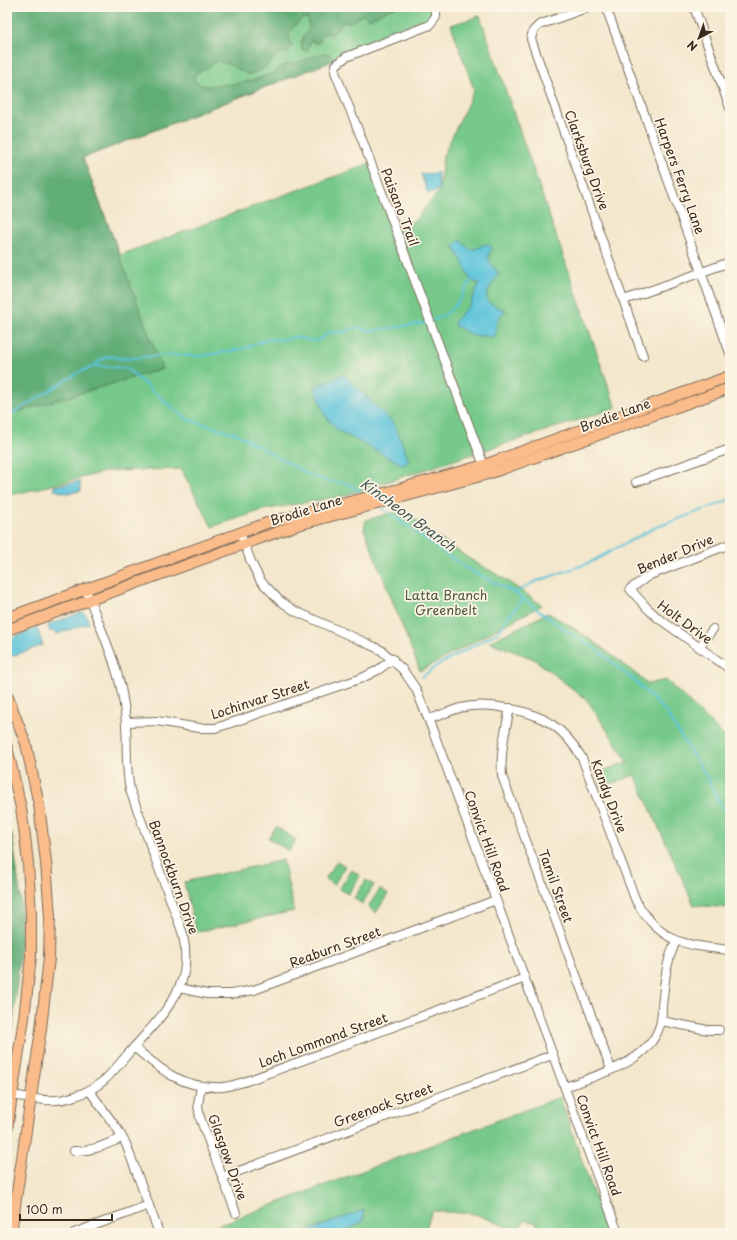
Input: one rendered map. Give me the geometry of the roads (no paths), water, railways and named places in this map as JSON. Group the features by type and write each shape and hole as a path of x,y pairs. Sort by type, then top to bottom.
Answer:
{"main road":[{"name":"Brodie Lane","path":"486,470 730,376"},
{"name":"Brodie Lane","path":"7,618 267,523 323,513 486,470 730,388"},
{"name":"Brodie Lane","path":"7,630 294,526 323,513"},
{"path":"7,695 26,744 39,805 47,870 50,917 49,958 41,1029 11,1233"},
{"path":"7,747 21,808 28,864 31,915 31,957 24,1018 7,1129"},
{"path":"21,808 39,805"},
{"path":"31,957 49,958"}],"street":[{"name":"Paisano Trail","path":"436,7 436,17 430,25 346,57 336,65 335,72 363,142 486,470"},
{"name":"Clarksburg Drive","path":"589,7 538,25 533,31 531,39 643,356"},
{"name":"Harpers Ferry Lane","path":"606,7 730,353"},
{"path":"694,7 730,108"},
{"path":"624,300 730,262"},
{"path":"636,482 730,449"},
{"name":"Convict Hill Road","path":"240,533 260,580 279,600 295,611 375,647 404,670 413,683 429,719 618,1233"},
{"name":"Bender Drive","path":"630,589 650,575 730,544"},
{"name":"Holt Drive","path":"630,589 658,618 730,669"},
{"name":"Bannockburn Drive","path":"12,1095 43,1100 64,1099 89,1090 106,1078 166,1009 179,988 185,964 183,934 130,790 126,771 127,722 119,680 86,590"},
{"path":"700,647 713,629"},
{"name":"Lochinvar Street","path":"127,722 158,721 199,728 225,725 362,678 378,670 392,659"},
{"name":"Kandy Drive","path":"429,719 460,708 489,705 510,708 535,715 548,721 563,732 576,747 588,771 636,901 652,924 676,941 691,946 730,950"},
{"name":"Tamil Street","path":"510,708 502,750 502,776 611,1069"},
{"name":"Reaburn Street","path":"179,988 207,994 231,994 254,990 496,900"},
{"path":"565,1087 632,1060 644,1050 655,1036 661,1021 667,963 676,941"},
{"name":"Loch Lommond Street","path":"134,1047 171,1076 201,1086 223,1086 244,1082 524,978"},
{"path":"661,1021 708,1030 719,1030"},
{"name":"Greenock Street","path":"223,1177 552,1055"},
{"name":"Glasgow Drive","path":"201,1086 198,1105 200,1118 236,1213"},
{"path":"89,1090 122,1138 159,1233"},
{"path":"74,1151 82,1151 100,1147 122,1138"},
{"path":"74,1233 149,1205"}],"water":[{"path":"438,173 440,189 428,194 421,174"},
{"path":"460,240 472,250 486,244 490,245 492,248 489,259 493,267 499,273 487,296 491,303 506,310 498,322 495,336 472,335 454,325 455,321 470,304 479,284 471,280 454,246"},
{"path":"343,374 395,425 409,461 403,465 337,430 325,415 315,387"},
{"path":"80,481 81,491 67,493 54,490 54,486"},
{"path":"82,612 86,615 89,623 57,634 52,631 50,632 48,625"},
{"path":"37,628 43,645 7,658 7,640"},
{"path":"364,1210 363,1221 347,1231 347,1233 305,1232"}],"waterway":[{"path":"433,320 452,309 460,299 471,280"},
{"path":"94,366 99,361 109,356 124,359 164,355 202,356 242,349 268,339 279,340 297,337 312,341 321,339 327,333 349,331 356,327 370,331 425,323"},
{"name":"Kincheon Branch","path":"7,417 81,371 95,366 126,368 189,420 237,434 307,474 327,481 349,484 363,494"},
{"path":"515,593 532,583 589,563 654,528 730,500"},
{"name":"Kincheon Branch","path":"379,506 464,567 515,593 561,627 597,650 636,682 665,711 707,777 730,823"},
{"path":"422,677 438,665 499,632 506,619 523,600"}],"park label":[{"name":"Latta Branch Greenbelt","path":"446,602"}]}
